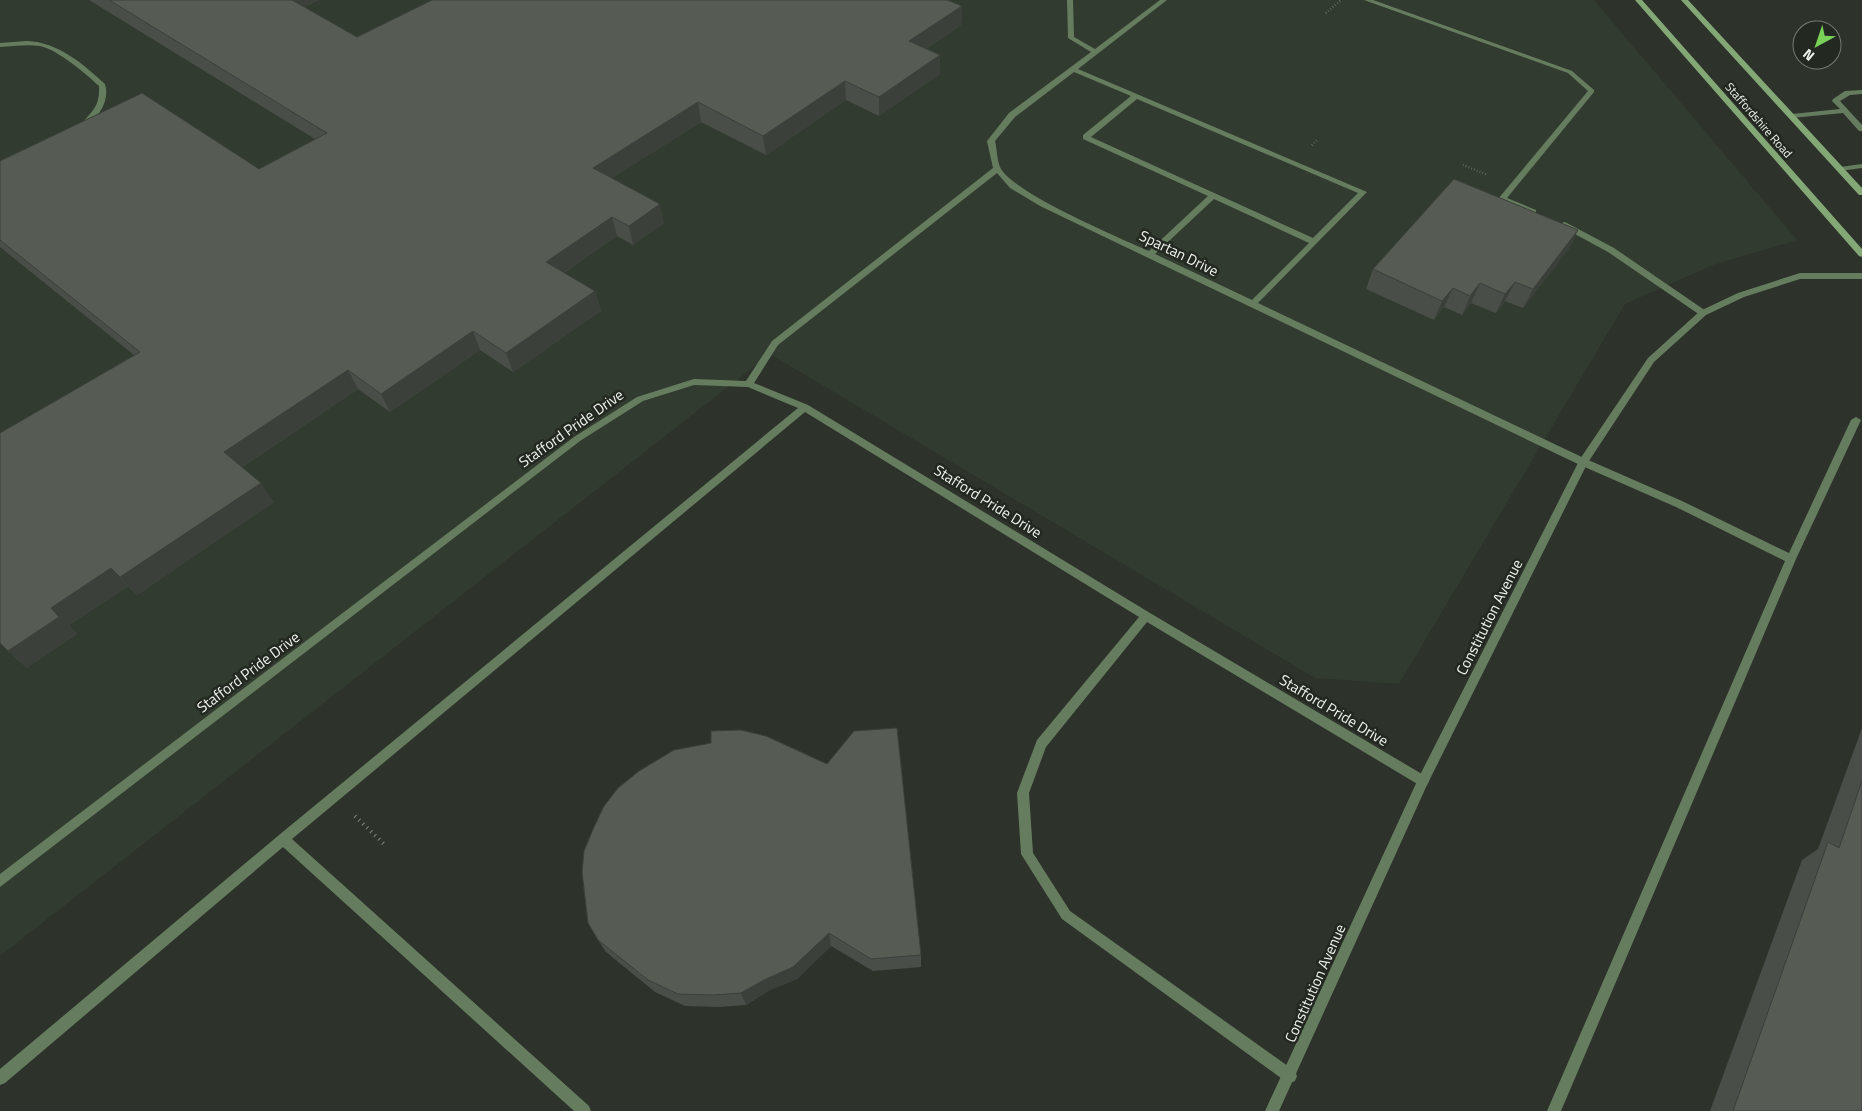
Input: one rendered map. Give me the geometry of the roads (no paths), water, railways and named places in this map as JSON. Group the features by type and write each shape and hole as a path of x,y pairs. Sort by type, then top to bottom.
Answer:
{"main road":[{"name":"Staffordshire Road","path":"1638,0 1862,254"},
{"name":"Staffordshire Road","path":"1684,0 1862,193"}],"street":[{"path":"1070,0 1071,38 1096,52"},
{"path":"749,384 775,343 997,169 991,141 1012,115 1164,0"},
{"path":"1367,0 1570,72 1592,91 1502,199 1544,217"},
{"path":"0,45 26,43 46,45 94,76 103,86 104,100 96,114 80,128"},
{"path":"1073,69 1363,192 1253,304"},
{"path":"1862,92 1848,93 1836,101 1862,129"},
{"path":"1136,96 1086,137 1314,242"},
{"path":"1792,116 1845,111"},
{"path":"1840,170 1862,166"},
{"name":"Spartan Drive","path":"997,169 1013,186 1043,204 1583,462 1679,504 1791,559"},
{"path":"1150,255 1213,195"},
{"path":"1561,224 1610,250 1703,313"},
{"name":"Constitution Avenue","path":"1272,1111 1290,1076 1424,781 1583,462 1650,360 1703,313 1741,295 1800,276 1862,276"},
{"name":"Stafford Pride Drive","path":"0,881 577,439 640,398 694,382 749,384 805,407 1146,616 1424,781"},
{"path":"0,1078 283,839 805,407"},
{"path":"1554,1111 1791,559 1856,420"},
{"path":"1146,616 1041,744 1023,792 1027,854 1066,915 1290,1076"},
{"path":"283,839 584,1111"}]}
